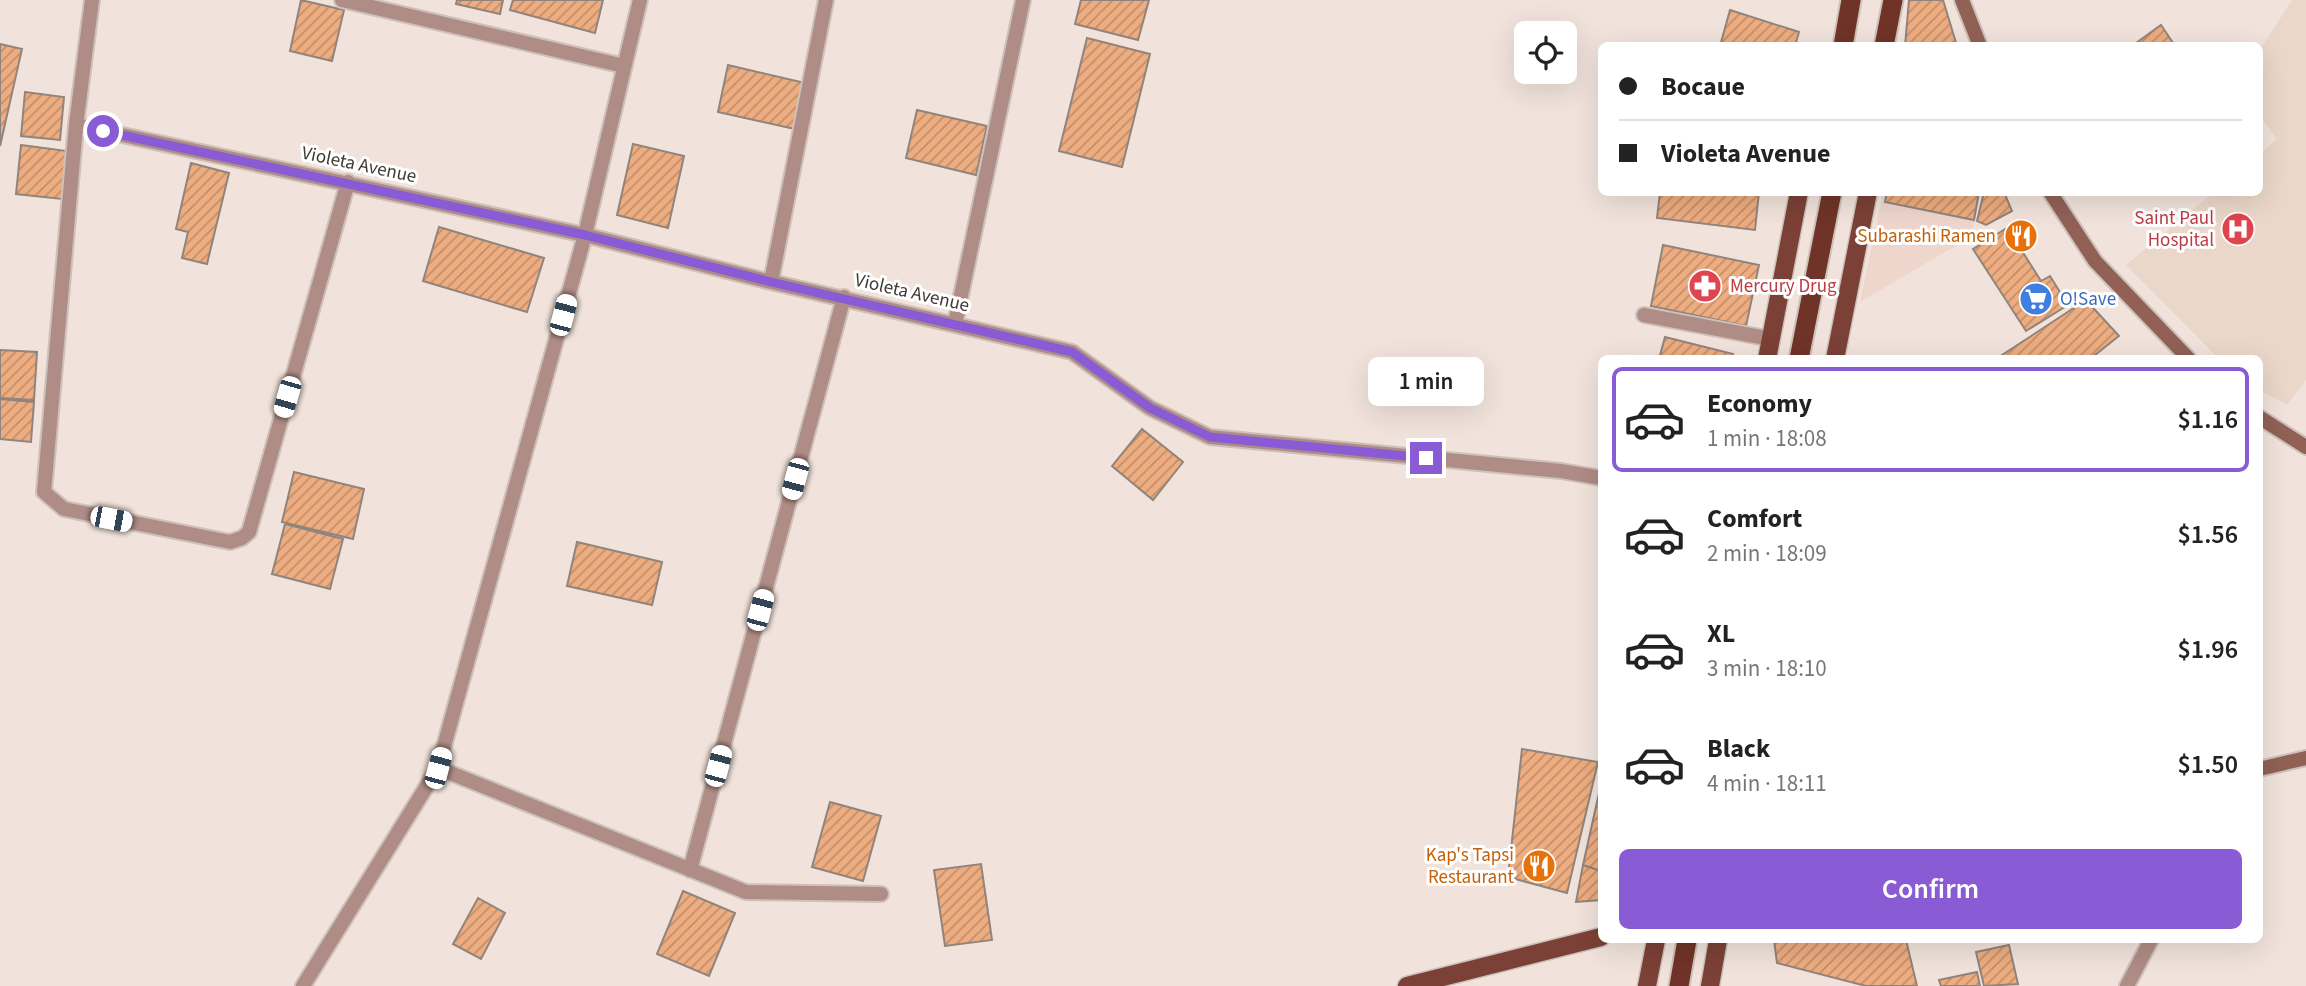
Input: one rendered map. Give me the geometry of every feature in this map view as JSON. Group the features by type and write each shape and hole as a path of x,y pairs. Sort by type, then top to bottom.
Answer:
{"highway":[{"path":"1844,42 1851,0"},
{"path":"1885,42 1893,0"},
{"path":"1800,355 1831,196"},
{"path":"1679,986 1686,943"}],"main road":[{"path":"1962,0 1978,42"},
{"path":"1768,355 1798,196"},
{"path":"1836,355 1867,196"},
{"path":"2052,196 2095,261 2185,355"},
{"path":"2263,420 2306,447"},
{"path":"2263,768 2306,758"},
{"path":"1407,986 1598,938"},
{"path":"1647,986 1655,943"},
{"path":"1710,986 1717,943"}],"street":[{"path":"92,0 76,125 44,492 64,509 230,542 242,538 249,531 348,183"},
{"path":"342,0 624,66"},
{"path":"303,986 438,768 585,235 640,0"},
{"path":"771,282 826,0"},
{"path":"955,324 1023,0"},
{"name":"Violeta Avenue","path":"76,125 585,235 771,282 1072,352 1150,408 1210,437 1561,471 1598,477"},
{"path":"690,870 844,297"},
{"path":"1644,315 1771,339"},
{"path":"438,768 746,892 881,894"},
{"path":"2127,986 2149,943"}],"shaded area":[{"name":"Saint Paul Hospital","path":"2292,0 2306,0 2306,380 2287,405 2263,392 2263,355 2215,355 2126,265 2209,196 2263,196 2263,151 2277,139 2263,120 2263,45"},
{"path":"1882,196 1980,196 1971,237 1860,302"}],"building":[{"path":"301,0 344,10 332,61 290,51"},
{"path":"457,0 503,0 500,14 456,4"},
{"path":"513,0 603,0 595,33 510,10"},
{"path":"1081,0 1149,0 1138,40 1075,24"},
{"path":"1909,0 1943,0 1956,42 1905,42"},
{"path":"1730,10 1799,32 1796,42 1721,42"},
{"path":"2161,25 2172,42 2138,42"},
{"path":"1087,38 1150,54 1122,167 1059,151"},
{"path":"0,44 22,49 0,146"},
{"path":"728,65 805,83 795,129 718,112"},
{"path":"25,92 64,97 60,140 21,136"},
{"path":"917,110 987,126 976,175 906,158"},
{"path":"633,144 684,156 668,228 617,215"},
{"path":"21,145 67,151 62,199 16,194"},
{"path":"191,163 229,173 207,264 182,258 188,232 176,229"},
{"path":"1660,196 1759,196 1755,230 1657,218"},
{"path":"1886,196 1978,196 1974,220 1885,202"},
{"path":"1983,196 2006,196 2012,211 1986,225 1977,221"},
{"path":"2020,220 2034,244 2022,251 2041,281 2050,276 2068,305 2026,331 1973,249"},
{"path":"439,227 544,258 527,312 423,281"},
{"name":"Mercury Drug","path":"1663,245 1759,265 1746,326 1651,306"},
{"path":"2086,300 2119,336 2095,355 2002,355"},
{"path":"1665,337 1733,354 1733,355 1660,355"},
{"path":"0,350 37,352 34,400 0,398"},
{"path":"0,399 34,402 31,442 0,439"},
{"path":"1142,429 1183,462 1153,500 1112,466"},
{"path":"294,472 364,489 353,539 282,522"},
{"path":"285,524 343,539 330,589 272,574"},
{"path":"577,542 662,562 652,605 567,586"},
{"path":"1522,749 1598,762 1567,893 1508,877"},
{"path":"1598,798 1598,870 1583,865"},
{"path":"830,802 881,816 863,881 812,867"},
{"path":"981,864 992,940 945,946 934,870"},
{"path":"1583,865 1598,870 1598,900 1576,902"},
{"path":"683,891 735,913 709,976 657,954"},
{"path":"478,898 505,913 481,959 453,944"},
{"path":"1774,943 1907,943 1917,986 1866,986 1777,963"},
{"path":"2009,945 2018,984 1984,986 1976,952"},
{"path":"1977,972 1980,986 1941,986 1939,980"}],"place":[{"name":"Saint Paul Hospital","path":"2238,229"},
{"name":"Subarashi Ramen","path":"2021,236"},
{"name":"Mercury Drug","path":"1705,286"},
{"name":"O!Save","path":"2036,299"},
{"name":"Kap's Tapsi Restaurant","path":"1539,866"}],"route":[{"path":"103,131 585,235 771,282 1072,352 1150,408 1210,437 1426,458"}]}
